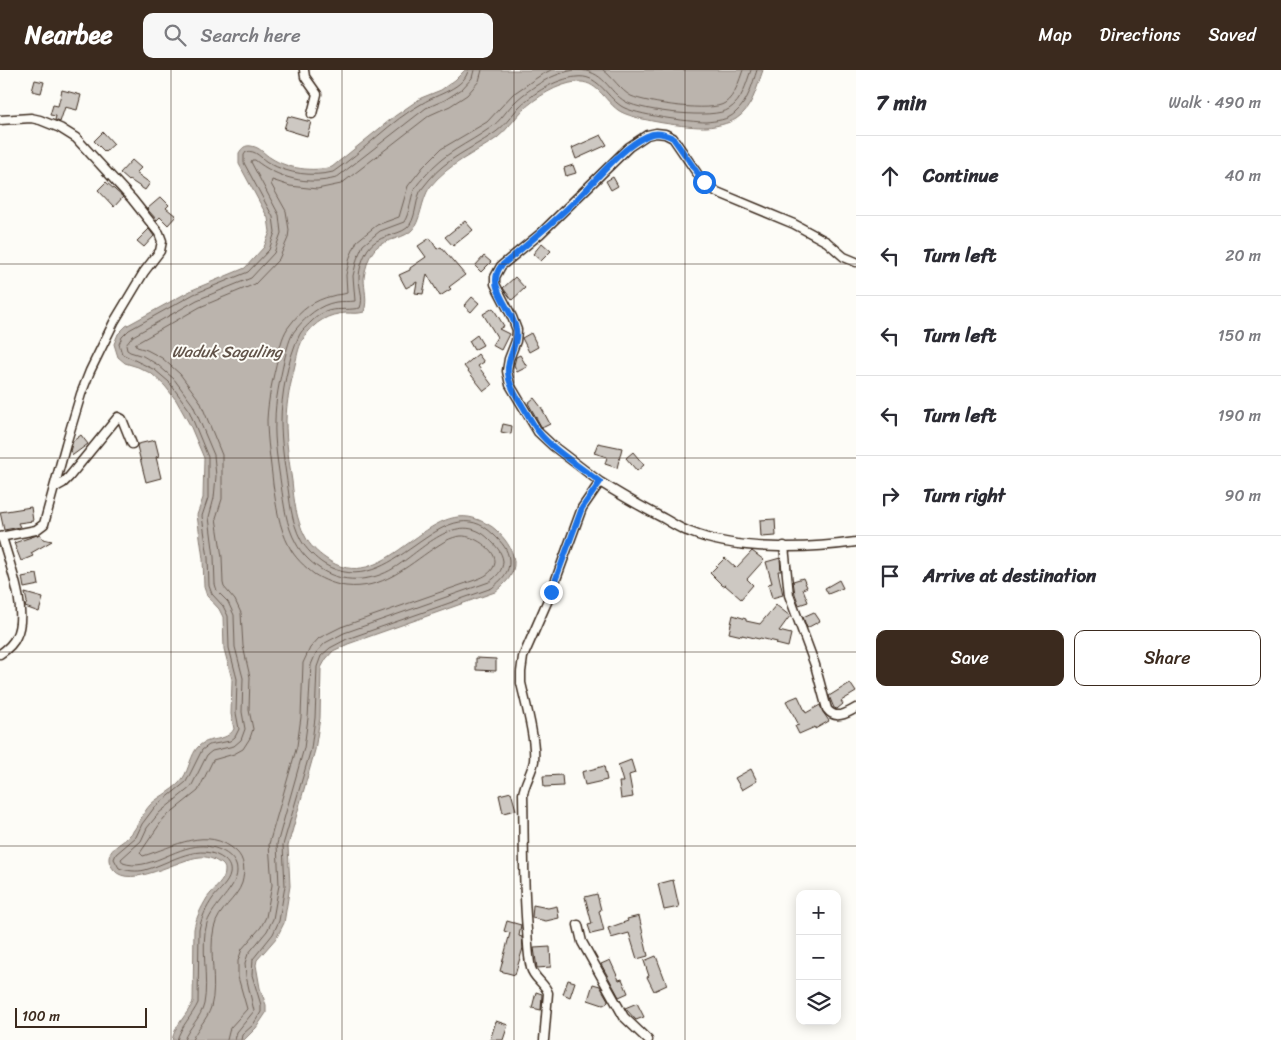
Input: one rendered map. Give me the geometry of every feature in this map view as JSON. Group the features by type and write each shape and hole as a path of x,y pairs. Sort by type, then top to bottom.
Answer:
{"street":[{"path":"304,70 305,77 317,94 312,114"},
{"path":"0,120 31,118 40,120 60,128 76,138 132,199 159,233 162,241 160,251 144,272 114,322 90,371 81,394 44,524 36,530 1,537 17,592 20,614 16,637 7,649 0,654"},
{"path":"856,262 844,257 827,242 794,224 718,192 704,182 673,138 665,134 656,133 647,135 629,147 540,234 501,266 495,277 495,284 517,330 516,341 509,359 507,371 510,385 538,432 600,482 688,532 728,543 784,546 856,542"},
{"path":"54,488 69,477 118,417 122,419 132,444"},
{"path":"544,1040 549,999 546,988 537,980 531,969 524,893 523,794 532,769 534,750 520,672 523,657 551,592 582,508 600,482"},
{"path":"784,546 789,595 815,665 827,709 836,716 856,708"},
{"path":"578,925 582,942 624,1017 648,1040"}],"water":[{"name":"Waduk Saguling","path":"465,70 763,70 750,104 742,115 729,122 707,127 661,123 625,114 613,106 595,87 583,82 562,85 541,96 528,105 497,138 453,166 437,179 427,192 417,222 411,231 376,248 369,258 364,275 366,299 364,312 328,317 313,327 303,339 297,354 286,414 288,451 297,516 309,543 325,558 346,568 366,567 385,559 440,522 459,517 479,520 494,528 510,547 514,566 509,579 495,592 348,644 333,651 326,659 321,668 320,718 315,750 288,846 290,886 284,923 277,937 257,960 256,965 260,988 266,1005 266,1013 256,1028 244,1040 172,1040 193,1002 194,929 196,921 207,898 223,878 225,874 224,867 212,859 200,857 131,877 121,875 114,870 109,856 133,832 151,804 180,782 198,747 226,736 234,729 231,714 232,679 224,649 223,617 219,609 207,596 204,587 203,559 197,515 203,498 204,458 190,425 176,400 165,386 152,374 125,363 118,357 114,344 118,334 126,326 192,290 245,268 264,247 270,232 268,218 239,164 239,153 244,147 257,148 278,162 293,167 317,169 332,167 395,116 421,98 441,90"}],"building":[{"path":"35,80 44,82 41,93 32,91"},
{"path":"62,90 81,95 77,110 65,107 60,122 55,120 56,116 50,115 53,105 58,106"},
{"path":"288,116 311,122 307,136 284,129"},
{"path":"103,132 114,144 105,152 94,141"},
{"path":"601,135 607,145 576,159 572,148"},
{"path":"132,160 141,168 136,173 150,183 145,190 129,181 120,173"},
{"path":"573,165 576,173 566,176 564,168"},
{"path":"613,177 618,186 611,190 606,181"},
{"path":"106,182 123,197 114,207 98,190"},
{"path":"161,197 169,205 166,208 176,216 168,225 160,217 157,220 147,209"},
{"path":"465,221 473,230 453,246 445,237"},
{"path":"149,229 154,236 144,247 137,241"},
{"path":"430,238 437,249 441,247 465,275 449,287 451,289 440,296 427,274 423,294 415,293 417,282 406,288 399,275 410,270 410,268 426,257 418,246"},
{"path":"542,243 551,251 541,261 533,254"},
{"path":"484,256 491,262 481,272 475,266"},
{"path":"515,277 525,288 512,300 503,288"},
{"path":"472,297 479,303 471,312 464,306"},
{"path":"493,308 504,326 499,329 509,334 501,350 492,345 497,337 483,314"},
{"path":"531,333 538,347 529,352 522,338"},
{"path":"477,335 483,345 474,350 469,341"},
{"path":"478,354 484,362 478,366 492,385 484,391 464,366"},
{"path":"520,355 527,367 517,372 514,365 516,357"},
{"path":"534,398 550,424 542,428 528,403"},
{"path":"503,424 512,426 511,434 501,432"},
{"path":"81,435 88,444 73,455 70,451 73,441"},
{"path":"155,440 159,456 156,457 161,478 146,482 137,446 138,444"},
{"path":"598,443 622,448 617,468 605,464 607,457 594,453"},
{"path":"633,452 644,465 637,471 626,458"},
{"path":"31,507 33,521 18,523 20,527 4,530 0,512"},
{"path":"775,519 776,536 761,537 760,520"},
{"path":"40,534 43,539 52,541 31,553 33,556 21,561 14,543"},
{"path":"752,551 764,560 747,579 753,585 741,599 725,585 723,586 710,573 725,558 736,568"},
{"path":"780,558 781,571 778,571 783,595 772,598 768,584 772,583 766,562"},
{"path":"37,574 39,585 24,588 22,577"},
{"path":"803,578 807,587 803,589 808,602 799,605 793,581"},
{"path":"839,580 843,588 828,594 825,588"},
{"path":"25,593 43,598 39,612 25,607 27,602"},
{"path":"776,605 790,616 779,631 791,634 788,647 776,644 777,642 729,633 733,615 746,619 746,621 760,624"},
{"path":"814,612 820,621 807,628 803,617"},
{"path":"476,658 496,659 496,671 476,670"},
{"path":"850,683 856,692 841,701 843,704 837,709 834,708 829,696"},
{"path":"798,696 806,713 820,705 829,721 815,729 815,727 799,734 795,726 799,725 786,701"},
{"path":"631,760 635,773 629,775 633,797 621,799 619,782 623,782 618,765"},
{"path":"604,766 607,780 585,785 582,772"},
{"path":"751,769 757,781 742,790 735,778"},
{"path":"562,775 563,786 544,787 543,776"},
{"path":"511,792 516,810 503,813 499,795"},
{"path":"673,880 679,907 664,910 658,884"},
{"path":"597,894 604,931 591,934 588,925 592,924 585,897"},
{"path":"533,905 548,908 557,906 559,918 546,921 532,918"},
{"path":"639,916 648,956 637,959 629,933 611,938 608,928 628,921 627,919"},
{"path":"507,921 521,925 519,936 522,937 523,948 515,975 500,971 510,933 504,931"},
{"path":"550,947 551,967 537,968 534,948"},
{"path":"656,956 667,985 654,991 647,977 649,976 644,961"},
{"path":"610,960 619,980 622,979 628,993 619,997 601,964"},
{"path":"568,980 575,982 570,997 563,994"},
{"path":"593,984 600,986 608,1000 607,1003 603,1005 588,1000"},
{"path":"536,992 542,994 541,1010 532,1008"},
{"path":"637,1003 644,1017 636,1020 625,1008"},
{"path":"496,1021 508,1025 503,1040 490,1040"}],"route":[{"path":"551,592 582,508 600,482 538,432 510,385 507,371 509,359 516,341 517,330 495,284 495,277 501,266 540,234 629,147 647,135 665,134 673,138 704,182"}]}
